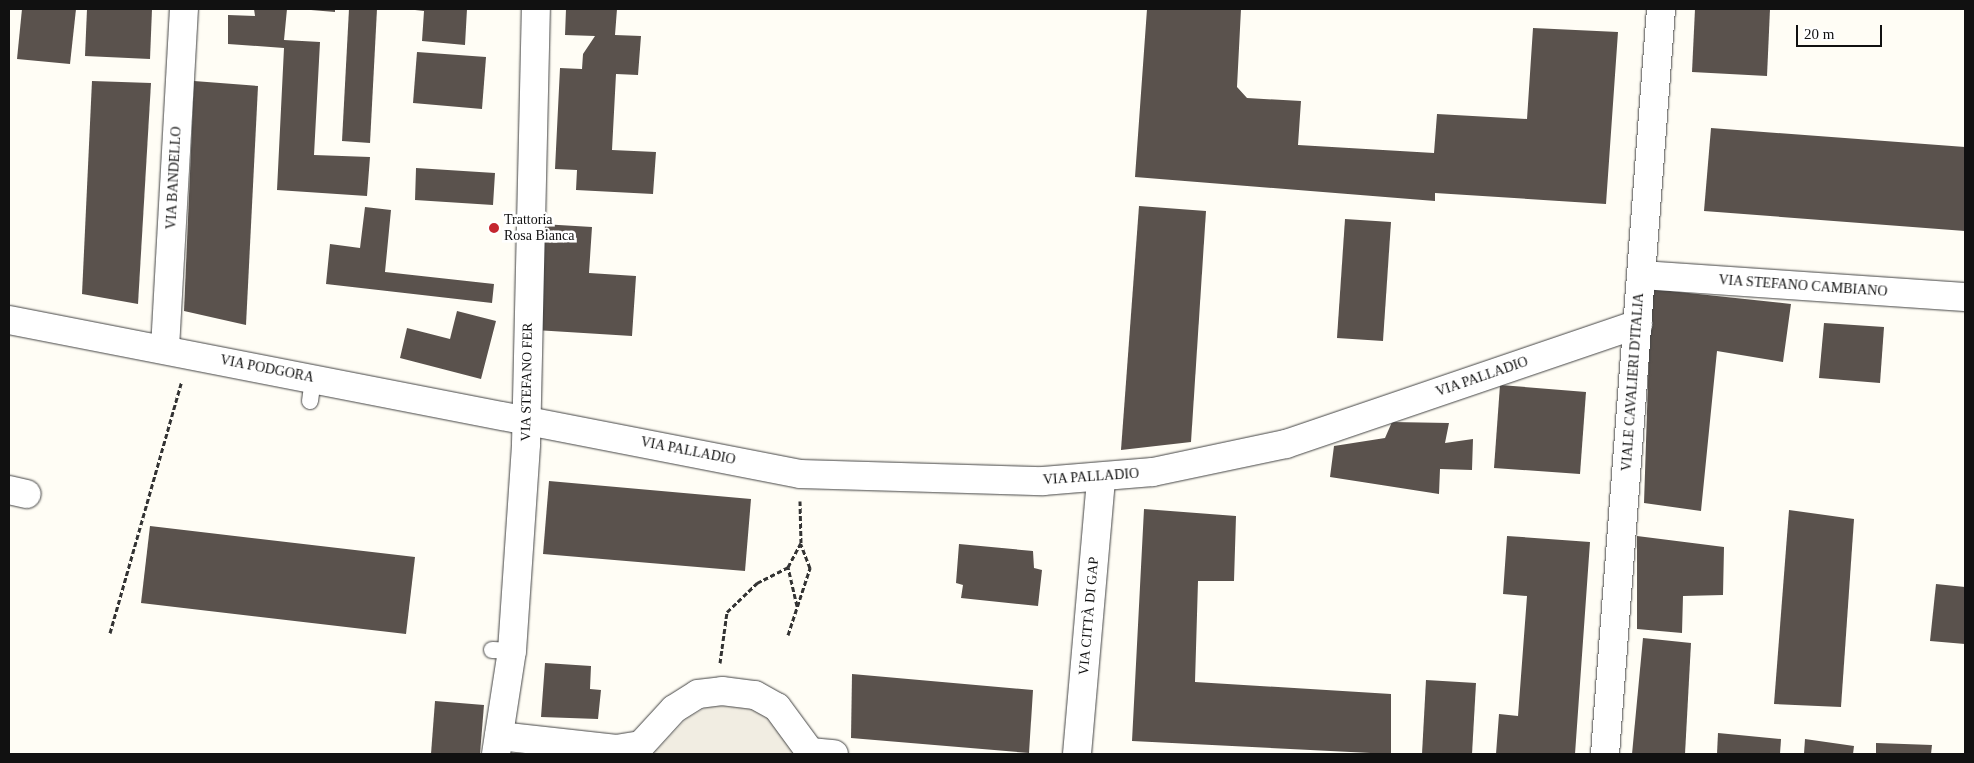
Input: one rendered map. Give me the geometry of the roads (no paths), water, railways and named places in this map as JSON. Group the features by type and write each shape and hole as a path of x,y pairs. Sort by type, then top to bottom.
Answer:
{"street":[{"name":"VIA BANDELLO","path":"177,351 184,9"},
{"name":"VIA STEFANO FER","path":"498,745 502,650 526,418 536,9"},
{"name":"VIALE CAVALIERI D'ITALIA","path":"1605,754 1661,9"},
{"name":"VIA STEFANO CAMBIANO","path":"1641,275 1965,297"},
{"name":"VIA PODGORA","path":"9,320 177,351 311,390 526,418"},
{"name":"VIA PALLADIO","path":"526,418 800,474 937,480 1101,477 1153,472 1286,444 1638,324"},
{"name":"VIA CITTÀ DI GAP","path":"1078,754 1101,477"},
{"path":"498,745 616,752 641,745 674,709 698,694 722,691 755,695 769,693 818,754"}],"place":[{"name":"Trattoria Rosa Bianca","path":"494,228"}]}
